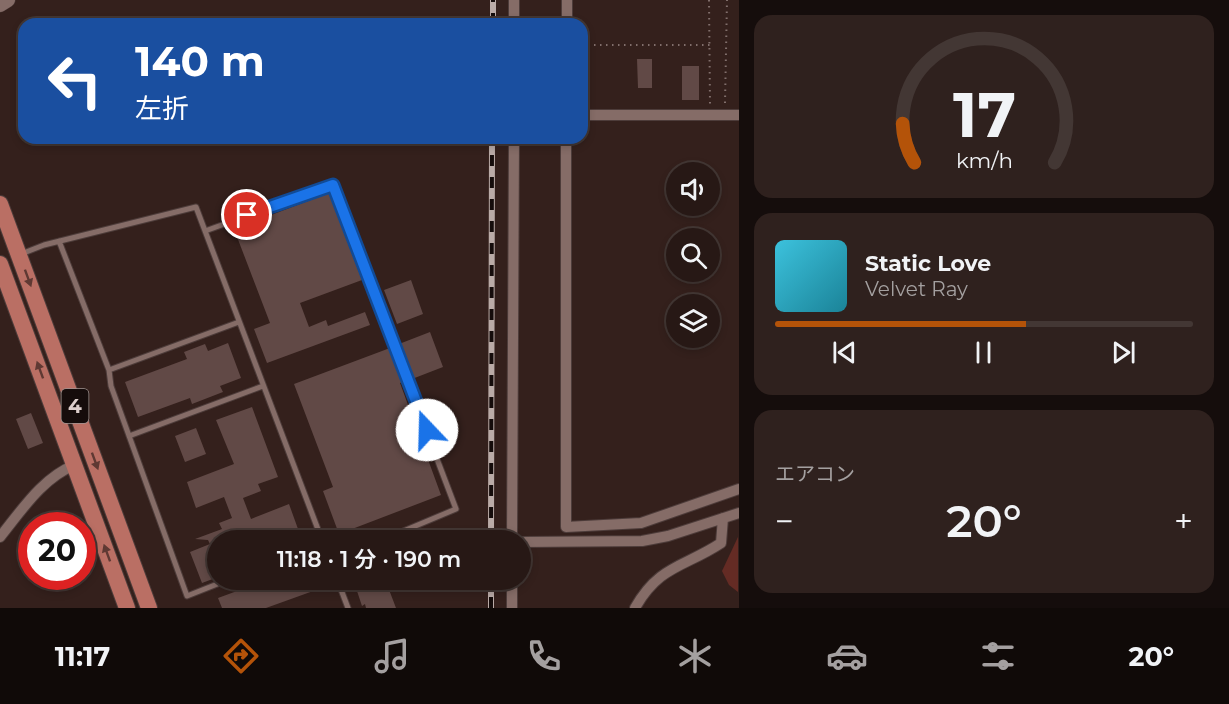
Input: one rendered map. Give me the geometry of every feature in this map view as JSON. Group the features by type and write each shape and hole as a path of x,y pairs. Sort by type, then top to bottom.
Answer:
{"highway":[{"name":"4","path":"0,204 149,608"},
{"name":"4","path":"0,264 128,608"}],"street":[{"path":"0,5 8,0"},
{"path":"514,0 514,18"},
{"path":"567,0 567,18"},
{"path":"588,115 738,115"},
{"path":"512,530 514,144"},
{"path":"566,144 566,542"},
{"path":"0,537 51,478 62,469 75,465"},
{"path":"566,527 641,523 738,489"},
{"path":"531,542 642,541 668,536 738,513"},
{"path":"635,608 649,586 658,577 721,543 723,518"},
{"path":"512,590 512,608"}],"lane":[{"path":"205,231 333,185 456,509 406,530"},
{"path":"19,255 59,241 196,207 318,530"},
{"path":"59,241 109,370 111,386 187,596 207,588"},
{"path":"109,370 239,322"},
{"path":"129,436 263,386"},
{"path":"341,590 348,608"}],"path":[{"path":"709,0 710,104"},
{"path":"725,104 727,0"},
{"path":"588,45 710,45"}],"shaded area":[{"path":"738,537 738,592 729,585 722,571"}],"building":[{"path":"637,59 652,59 652,88 638,88"},
{"path":"682,66 699,66 699,100 682,100"},
{"path":"329,193 362,280 300,303 309,327 326,320 328,326 365,312 370,325 267,363 254,329 270,323 234,229"},
{"path":"411,280 423,314 397,324 384,290"},
{"path":"430,332 443,367 412,379 399,344"},
{"path":"228,343 241,378 220,386 223,392 192,404 190,398 138,417 125,382 187,359 184,352 205,344 208,351"},
{"path":"390,348 403,382 400,383 441,495 349,530 338,530 323,491 333,487 294,384"},
{"path":"252,407 278,477 258,484 261,491 243,498 251,519 289,504 298,530 219,530 222,529 219,523 232,518 224,497 196,508 187,482 234,464 216,420"},
{"path":"31,413 43,443 28,449 16,419"},
{"path":"196,428 206,454 185,462 175,436"},
{"path":"207,535 207,540 195,539"},
{"path":"207,545 207,581 202,583 190,552"},
{"path":"240,590 316,590 266,608 222,608 218,598"},
{"path":"357,590 389,590 396,608 366,608 365,604 362,606"}],"railway":[{"path":"493,0 493,18"},
{"path":"491,530 492,144"},
{"path":"491,590 491,608"}],"route":[{"path":"247,215 333,185 427,430"}]}
